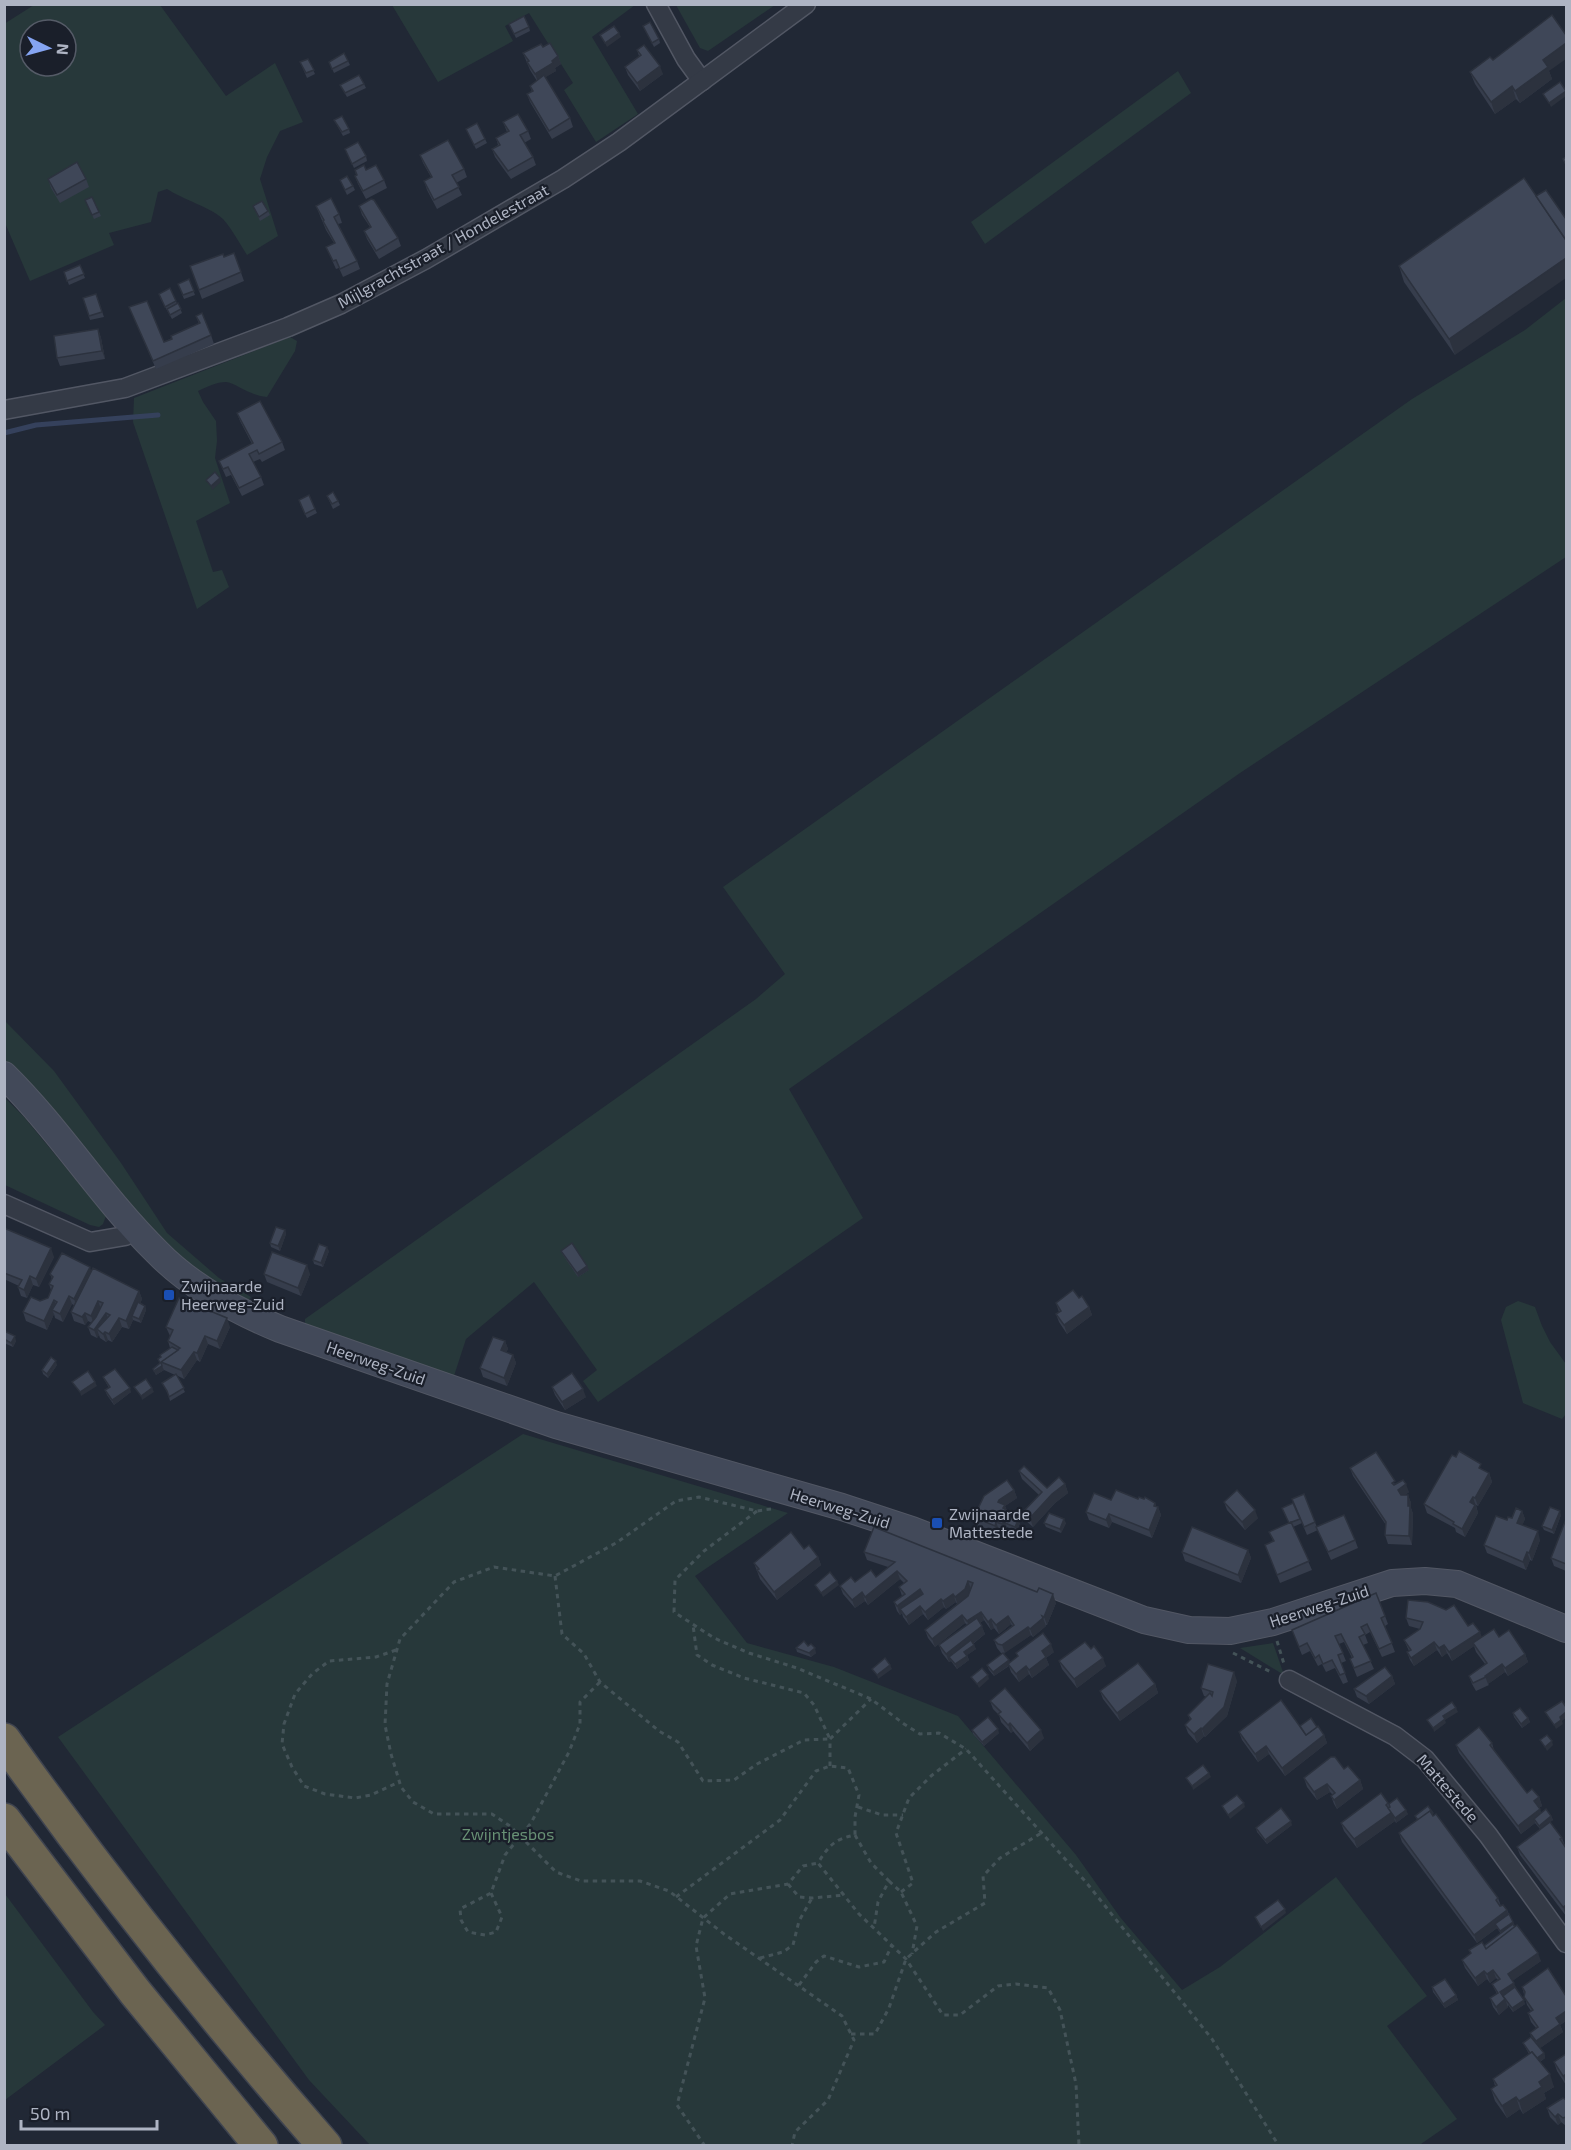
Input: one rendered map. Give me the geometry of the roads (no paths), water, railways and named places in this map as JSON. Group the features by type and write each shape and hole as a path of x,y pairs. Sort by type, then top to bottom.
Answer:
{"highway":[{"path":"4,1740 94,1862 266,2078 325,2145"},
{"path":"4,1820 135,1992 261,2145"}],"street":[{"path":"656,4 686,59 702,81"},
{"name":"Mijlgrachtstraat / Hondelestraat","path":"4,410 125,388 277,331 341,304 426,259 563,179 619,142 806,4"},
{"name":"Heerweg-Zuid","path":"4,1075 46,1121 135,1230 173,1266 218,1299 253,1318 280,1329 556,1425 902,1526 1144,1620 1205,1631 1230,1631 1273,1622 1392,1583 1425,1581 1456,1584 1566,1629"},
{"path":"4,1204 90,1242 125,1236 135,1230"},
{"name":"Mattestede","path":"1288,1680 1395,1736 1425,1759 1488,1835 1566,1943"}],"waterway":[{"path":"4,433 36,425 158,415"}],"place":[{"name":"Zwijnaarde Heerweg-Zuid","path":"169,1295"},
{"name":"Zwijnaarde Mattestede","path":"937,1523"}],"park label":[{"name":"Zwijntjesbos","path":"508,1834"}]}
